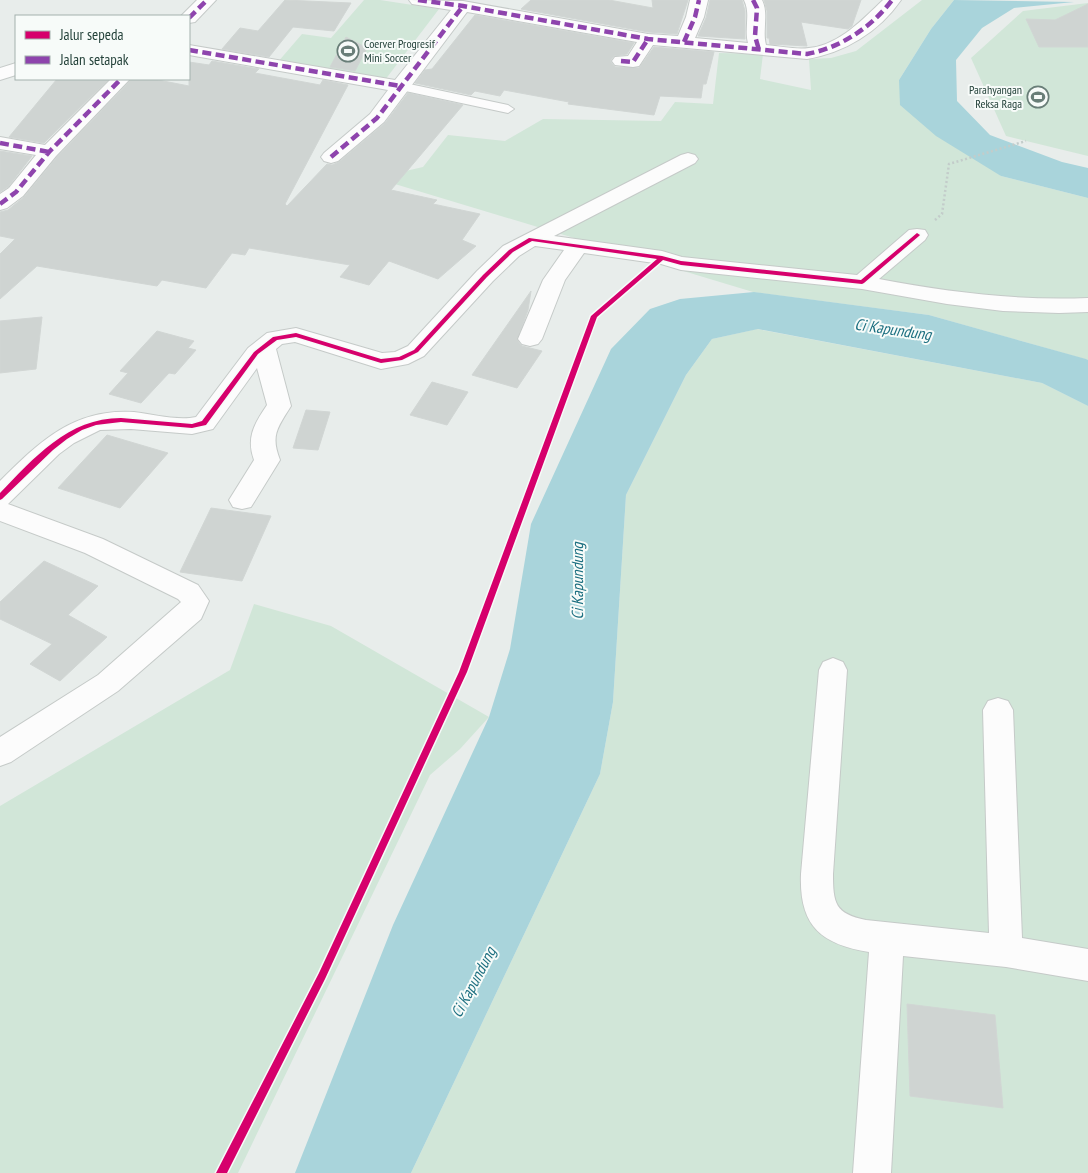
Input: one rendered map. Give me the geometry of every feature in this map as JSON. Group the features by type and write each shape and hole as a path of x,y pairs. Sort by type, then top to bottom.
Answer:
{"street":[{"path":"190,17 207,0"},
{"path":"418,0 464,6 648,39 807,54 825,52 852,37 892,0"},
{"path":"684,42 695,17 699,0"},
{"path":"753,0 757,8 755,30 759,50"},
{"path":"331,157 377,118 464,6"},
{"path":"621,62 633,62 648,39"},
{"path":"190,50 400,86"},
{"path":"0,74 15,68"},
{"path":"0,204 16,192 49,152 120,80"},
{"path":"0,143 49,152"},
{"path":"0,497 28,469 70,433 91,423 111,420 192,426 204,423 256,353 275,338 296,335 381,361 400,359 416,351 484,276 511,251 688,159"},
{"path":"862,282 917,234"},
{"path":"531,239 681,262 862,282 956,300 1034,307 1088,305"},
{"path":"530,339 554,280 577,247"},
{"path":"242,500 267,460 262,443 264,428 279,406 264,347"},
{"path":"0,466 28,469"},
{"path":"0,511 94,546 188,592 195,601 191,611 108,683 0,753"},
{"path":"832,670 817,874 818,901 827,922 849,932 887,939 1006,951 1088,965"},
{"path":"998,710 1006,951"},
{"path":"872,1173 887,939"}],"lane":[{"path":"400,86 508,109"}],"path":[{"path":"917,234 942,214 950,164 1026,141"}],"green space":[{"name":"Coerver Progresif Mini Soccer","path":"364,0 380,0 439,9 385,80 277,63 302,34 331,38"},
{"path":"922,0 954,0 931,29 899,80 1001,176 1088,198 1088,360 929,315 753,292 375,178 423,167 448,135 505,141 543,119 661,121 675,102 713,104 719,53 763,54 760,79 811,90 809,59 831,58 856,51"},
{"name":"Parahyangan Reksa Raga","path":"1088,3 1088,156 1006,136 971,58 1023,11"},
{"path":"757,329 1042,383 1088,406 1088,1173 411,1173 600,774 613,702 626,495 686,375 712,339"},
{"path":"254,604 331,626 489,717 460,749 430,775 238,1173 0,1173 0,806 230,670"}],"water":[{"path":"954,0 1074,2 1014,8 982,28 956,60 957,101 990,135 1062,162 1088,168 1088,198 1001,176 936,136 900,105 899,80 931,29"},
{"name":"Ci Kapundung","path":"754,292 929,315 1086,359 1088,360 1088,406 1042,383 758,329 712,339 686,375 626,495 613,702 600,774 411,1173 295,1173 393,925 489,717 510,649 531,524 611,349 650,309 680,299"}],"building":[{"path":"285,0 351,3 334,31 293,27 269,57 222,49 240,28 258,31"},
{"path":"531,0 609,0 653,8 652,0 688,0 677,34 648,32 521,9"},
{"path":"710,0 742,0 745,11 745,39 698,36 706,18"},
{"path":"764,0 861,0 852,26 848,29 801,22 807,46 770,44 769,38 767,38 767,11"},
{"path":"1088,4 1088,47 1039,47 1026,19 1055,20"},
{"path":"475,15 634,43 627,54 614,56 610,61 615,67 639,68 654,47 714,52 706,84 703,84 701,98 660,96 654,115 568,104 569,102 504,90 500,96 475,91 471,95 415,83 425,70 432,69"},
{"path":"346,37 367,48 355,71 330,67"},
{"path":"212,61 259,69 255,73 320,85 323,80 348,85 285,204 287,206 327,164 332,165 339,162 385,123 408,93 463,105 391,190 437,200 433,204 480,214 462,240 476,246 438,279 389,261 369,285 340,277 350,265 249,248 245,255 232,253 206,288 162,280 157,286 37,266 0,299 0,254 15,239 0,236 0,212 8,210 24,197 57,157 131,80 158,80 189,86 190,62 209,65"},
{"path":"56,80 108,80 44,143 9,137"},
{"path":"0,151 32,156 8,187 0,192"},
{"path":"531,291 528,310 517,340 522,346 542,351 517,388 472,375"},
{"path":"42,317 36,369 0,373 0,321"},
{"path":"157,331 194,341 188,348 196,350 175,374 169,373 141,403 109,394 128,373 120,371"},
{"path":"432,382 468,392 447,425 410,415"},
{"path":"306,410 330,412 318,450 293,448"},
{"path":"107,435 168,453 120,508 58,488"},
{"path":"211,508 271,516 242,581 180,572"},
{"path":"44,561 98,586 68,615 107,637 60,681 30,664 52,644 0,619 0,602"},
{"path":"907,1004 995,1015 1003,1108 910,1096"}],"marked path":[{"path":"190,17 207,0"},
{"path":"418,0 463,6 648,39 807,54 820,52 843,43 892,0"},
{"path":"684,42 695,17 699,0"},
{"path":"753,0 757,8 755,36 759,50"},
{"path":"331,157 377,118 463,6"},
{"path":"621,61 633,62 648,39"},
{"path":"190,50 400,86"},
{"path":"0,204 16,192 49,152 120,80"},
{"path":"0,143 49,152"}],"cycle path":[{"path":"0,497 50,448 65,437 95,422 121,420 192,426 204,423 256,353 275,338 296,335 381,361 400,359 416,351 485,276 511,251 531,239 662,258 681,263 862,282 917,235"},
{"path":"221,1173 322,976 463,672 594,316 662,258"}],"place":[{"name":"Coerver Progresif Mini Soccer","path":"348,51"},
{"name":"Parahyangan Reksa Raga","path":"1038,97"}]}
